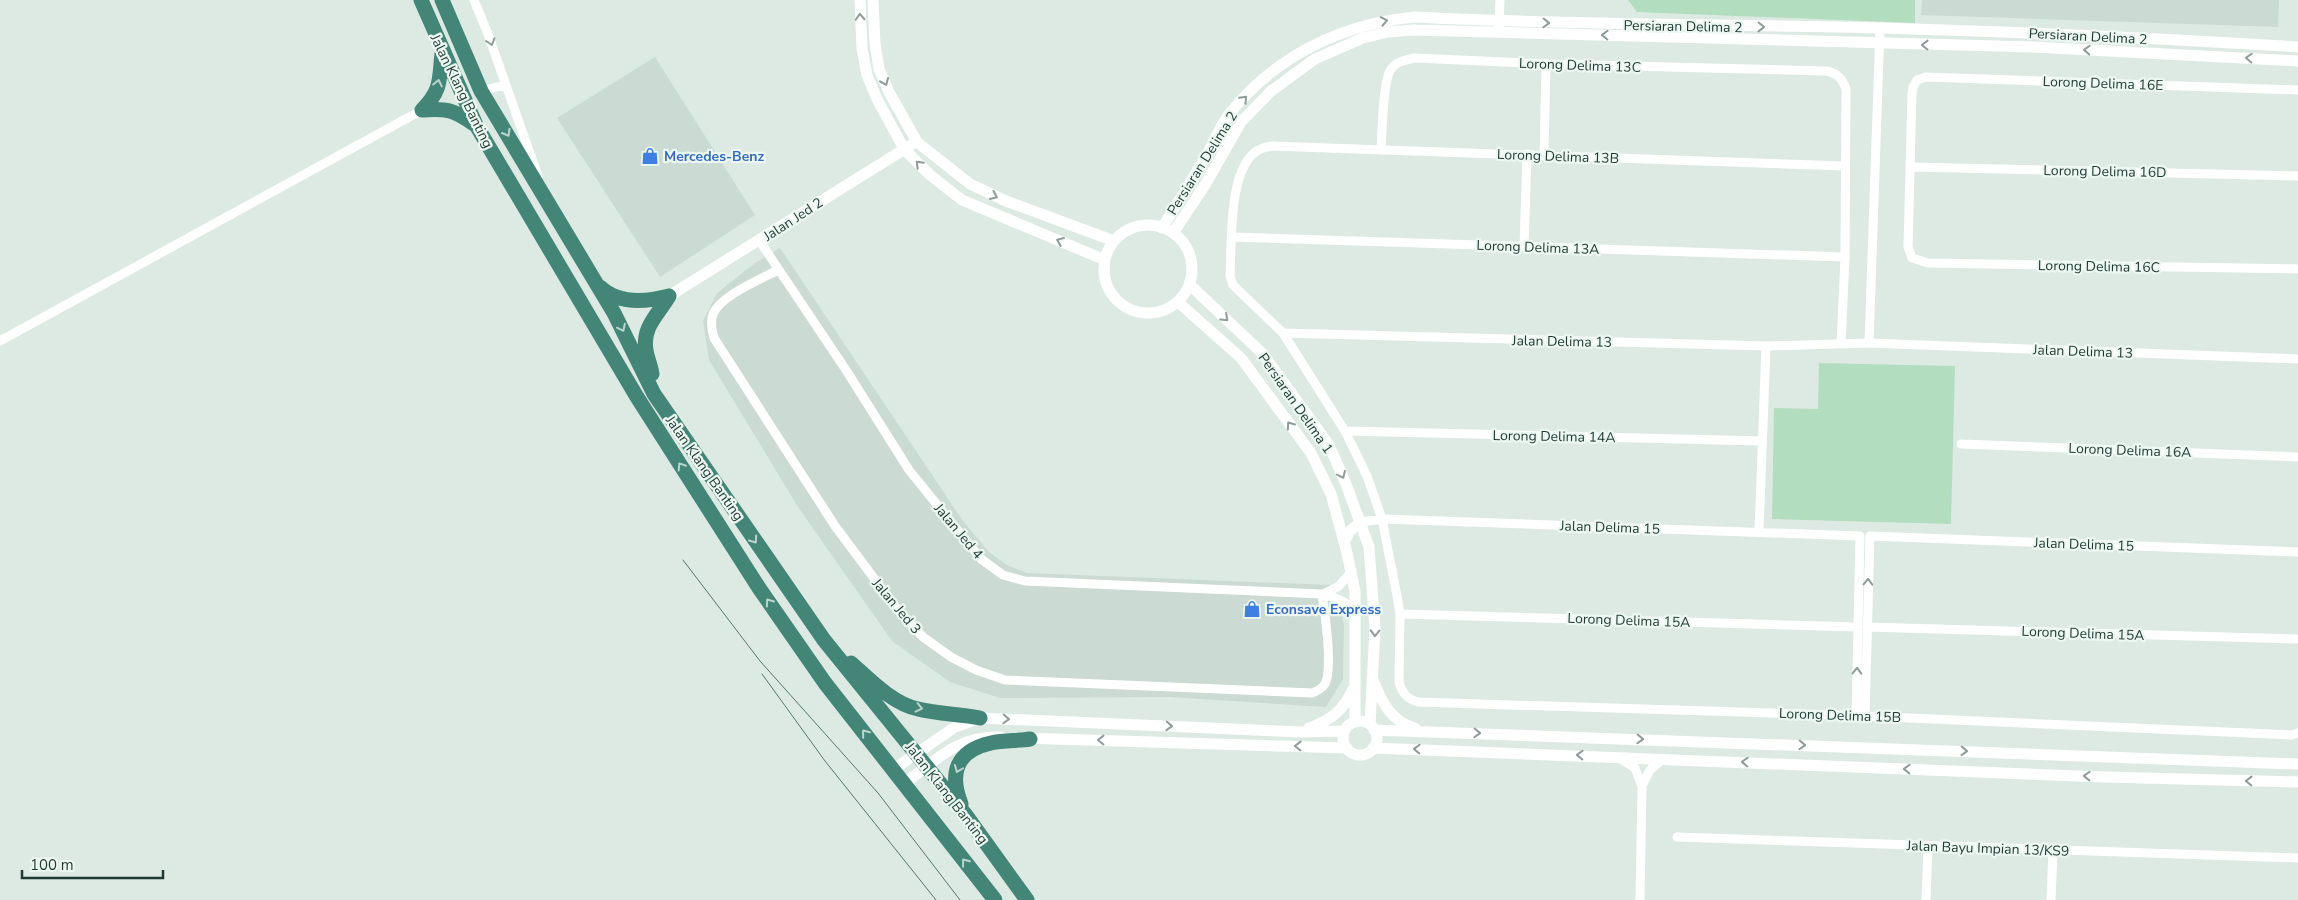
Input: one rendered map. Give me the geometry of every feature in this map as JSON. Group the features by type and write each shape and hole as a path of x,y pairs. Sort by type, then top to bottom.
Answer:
{"highway":[{"name":"Jalan Klang Banting","path":"421,0 476,125 637,398 759,588 825,683 995,900"},
{"path":"428,0 441,24 465,81 471,88 481,91"},
{"name":"Jalan Klang Banting","path":"442,0 481,91 598,286 654,394 824,640 965,814 1027,900"},
{"path":"422,110 434,98 439,83 442,51"},
{"path":"422,110 441,108 456,111 476,125"},
{"path":"598,286 610,295 627,300 646,300 669,296"},
{"path":"654,394 652,370 647,359 645,337 648,325 669,296"},
{"path":"824,640 869,678 904,704 918,710 980,718"},
{"path":"965,814 954,779 963,757 991,743 1030,739"}],"street":[{"path":"474,0 547,200"},
{"path":"860,0 862,48 867,75 877,99 904,149 930,176 962,200 1105,260"},
{"path":"873,0 875,44 879,69 889,92 917,142 970,184 1006,201 1114,241"},
{"path":"1500,0 1500,27"},
{"name":"Persiaran Delima 2","path":"1162,228 1230,114 1262,80 1308,47 1355,28 1386,20 1415,17 1500,27 1879,44 2033,47 2298,61"},
{"name":"Persiaran Delima 2","path":"1173,233 1205,185 1241,122 1272,91 1315,59 1362,38 1388,32 1500,27 1880,28 2034,33 2298,47"},
{"path":"1869,343 1880,28"},
{"name":"Lorong Delima 13C","path":"1381,150 1386,82 1390,70 1402,60 1415,58 1546,64 1826,70 1835,73 1843,80 1846,89 1845,166"},
{"path":"1544,155 1546,64"},
{"name":"Lorong Delima 16E","path":"1911,167 1913,87 1917,80 1926,77 2298,90"},
{"path":"481,91 505,85"},
{"path":"0,341 422,110"},
{"name":"Jalan Jed 2","path":"669,296 917,142"},
{"name":"Lorong Delima 13B","path":"1232,237 1236,194 1242,169 1254,153 1271,146 1845,166"},
{"path":"1524,246 1527,154"},
{"path":"1841,344 1845,257 1845,166"},
{"name":"Lorong Delima 16D","path":"1911,167 2298,176"},
{"name":"Lorong Delima 16C","path":"1911,167 1908,247 1912,258 1928,263 2298,269"},
{"path":"1136,227 1162,228 1173,233 1184,243 1190,256 1192,270 1190,285 1178,302 1168,309 1156,313 1143,313 1131,310 1120,303 1112,294 1105,278 1105,260 1114,241 1124,232 1136,227"},
{"path":"1232,237 1230,276 1233,285 1282,333 1345,431 1367,476 1382,519 1400,614"},
{"name":"Lorong Delima 13A","path":"1232,237 1845,257"},
{"name":"Jalan Jed 4","path":"759,240 846,370 909,470 981,559 1003,575 1025,581 1322,594 1340,599 1351,606 1356,613"},
{"name":"Jalan Jed 3","path":"778,270 737,292 719,306 712,314 714,338 840,533 909,623 951,657 976,670 1005,680 1312,693 1320,690 1325,684 1327,676 1326,625 1322,594"},
{"name":"Persiaran Delima 1","path":"1190,285 1263,354 1328,445 1361,522 1369,547 1375,628 1372,727"},
{"name":"Persiaran Delima 1","path":"1178,302 1242,358 1310,453 1331,494 1352,572 1356,613 1356,722"},
{"name":"Jalan Delima 13","path":"1282,333 1766,346 1869,343 2298,359"},
{"path":"1759,531 1766,346"},
{"name":"Lorong Delima 14A","path":"1345,431 1762,441"},
{"name":"Lorong Delima 16A","path":"1961,444 2298,456"},
{"path":"1337,517 1348,522 1361,522"},
{"name":"Jalan Delima 15","path":"1361,522 1382,519 1759,531 2298,552"},
{"path":"1344,542 1350,531 1361,522"},
{"path":"1860,716 1857,627 1865,536"},
{"path":"1860,716 1867,627 1865,536"},
{"path":"1322,594 1339,586 1352,572"},
{"name":"Lorong Delima 15A","path":"1400,614 1857,627"},
{"name":"Lorong Delima 15B","path":"1400,614 1399,682 1406,696 1418,702 1860,716 2294,734"},
{"name":"Lorong Delima 15A","path":"1867,627 2298,639"},
{"path":"1372,678 1386,708 1391,714 1405,726 1428,732"},
{"path":"1301,732 1324,723 1340,711 1348,700 1356,681"},
{"path":"904,783 921,761 955,727 980,718 1301,732 1344,731"},
{"path":"1428,732 1374,747 1360,754 1353,753 1344,742 1344,731 1349,725 1356,722 1372,727 1428,732 2298,764"},
{"path":"1372,727 1376,737 1374,747"},
{"path":"894,769 921,761 970,739 984,736 1347,748"},
{"path":"1374,747 2104,777 2298,782"},
{"path":"1617,757 1635,768 1642,786 1640,900"},
{"path":"1642,786 1650,770 1663,759"},
{"name":"Jalan Bayu Impian 13/KS9","path":"1677,837 2298,858"},
{"path":"1926,900 1927,856 1928,849 1933,846"},
{"path":"2050,900 2053,851"}],"shaded area":[{"path":"1922,0 2279,0 2278,27 1921,15"},
{"name":"Mercedes-Benz","path":"655,57 755,215 660,277 557,118"},
{"path":"780,248 963,521 989,552 1007,565 1027,573 1331,585 1344,624 1343,679 1326,707 1169,697 1000,698 950,682 892,641 798,507 709,360 703,321 717,293 755,263"}],"green space":[{"path":"1628,0 1915,0 1915,23 1637,12"},
{"path":"1819,363 1955,366 1951,524 1772,519 1774,408 1818,409"}],"tram line":[{"path":"683,560 760,661 878,793 960,900"},
{"path":"762,674 825,761 936,900"}],"place":[{"name":"Mercedes-Benz","path":"650,156"},
{"name":"Econsave Express","path":"1252,609"}]}
